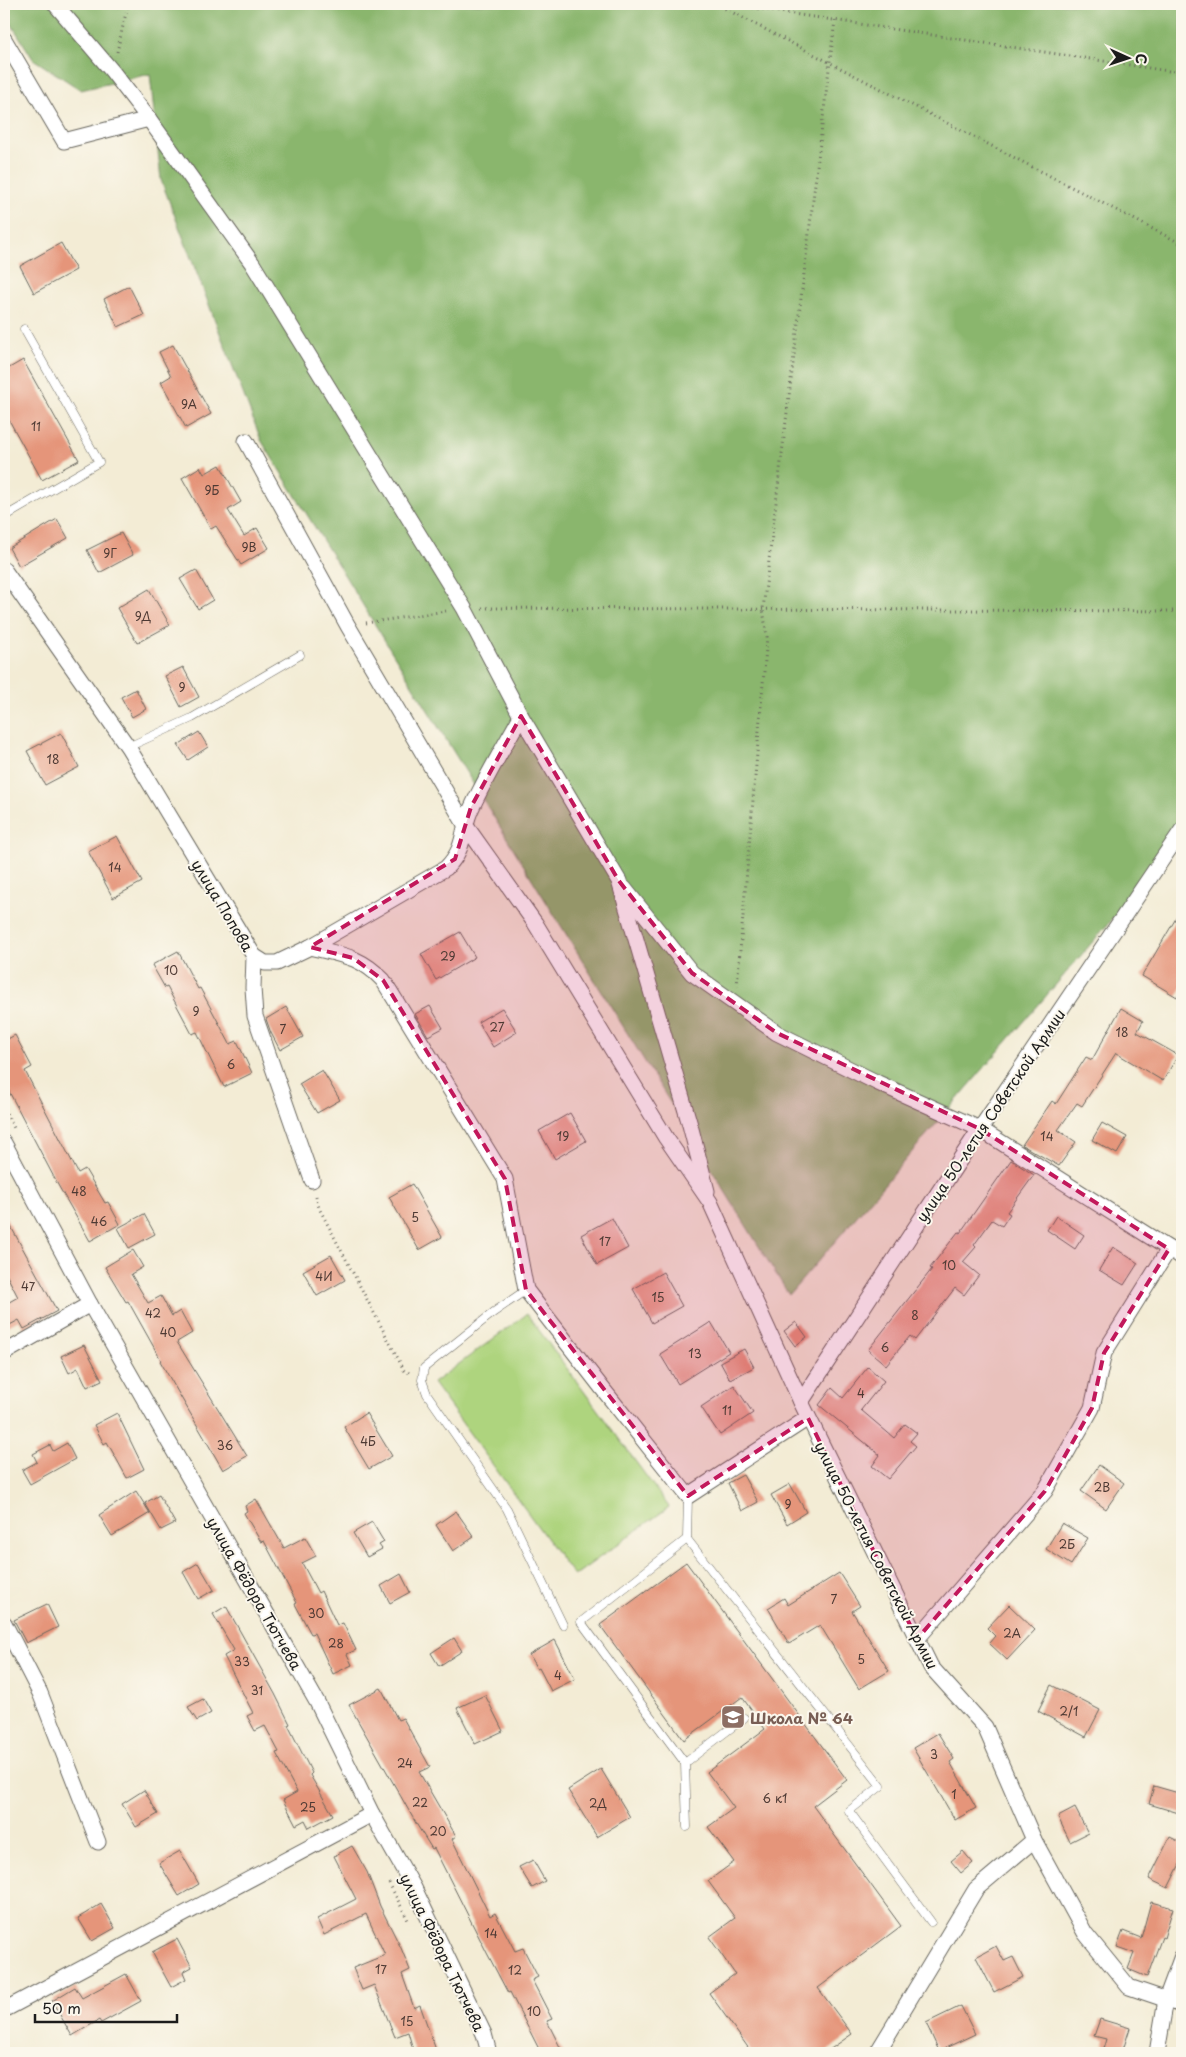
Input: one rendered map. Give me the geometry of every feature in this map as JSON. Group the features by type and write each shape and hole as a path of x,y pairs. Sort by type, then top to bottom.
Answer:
{"street":[{"path":"55,4 149,118 252,262 464,608 521,716 619,881 692,974 777,1033 878,1083 980,1129 1176,1253 1104,1353 1092,1408 1045,1492 917,1639"},
{"path":"4,39 64,140 149,118"},
{"path":"246,441 348,626 466,826 535,923 666,1138 710,1202"},
{"name":"улица Попова","path":"4,570 128,747 254,956 265,963 277,963 310,947 446,868 455,859 462,846 471,807 521,716"},
{"name":"улица 50-летия Советской Армии","path":"801,1402 980,1129 1182,830"},
{"path":"619,881 710,1202"},
{"path":"310,947 353,958 370,967 383,980 505,1179 526,1290 688,1496 808,1418"},
{"path":"254,956 253,988 255,1016 312,1180"},
{"name":"улица Фёдора Тютчева","path":"4,1142 90,1304 318,1702 372,1814 414,1888 484,2034 489,2053"},
{"name":"улица 50-летия Советской Армии","path":"710,1202 808,1418 931,1667 985,1727 1034,1840 1085,1933 1130,1988 1182,2005"},
{"path":"4,1353 90,1304"},
{"path":"4,1623 40,1693 98,1842"},
{"path":"4,2010 372,1814"},
{"path":"877,2053 976,1889 1034,1840"},
{"path":"1157,2053 1166,1999 1182,1956"}],"lane":[{"path":"4,517 99,462 24,329"},
{"path":"128,747 192,718 300,654"},
{"path":"526,1290 494,1312 424,1368 422,1380 426,1394 507,1509 563,1625"},
{"path":"688,1496 688,1539 881,1786 849,1811 931,1922"},
{"path":"687,1827 685,1763 581,1622 688,1539"},
{"path":"685,1763 744,1718"}],"path":[{"path":"112,71 128,4"},
{"path":"716,4 1182,244"},
{"path":"728,4 1182,73"},
{"path":"736,1004 767,637 763,610 834,20"},
{"path":"348,626 464,608 1182,611"},
{"path":"312,1180 319,1208 404,1370 422,1380"}],"highlighted area":[{"path":"521,716 619,881 692,973 777,1033 980,1129 1169,1249 1104,1353 1092,1408 1045,1491 917,1639 808,1418 688,1496 526,1290 505,1179 383,980 353,958 310,947 455,859 471,807"}],"green space":[{"path":"4,4 1182,4 1182,838 789,1295 261,440 161,180 150,74 81,90 33,59 4,12"},
{"path":"527,1314 669,1507 574,1576 433,1383"}],"building":[{"path":"61,243 76,270 34,293 20,266"},
{"path":"129,286 144,315 118,327 104,299"},
{"path":"173,345 211,414 186,428 161,382 171,376 159,352"},
{"path":"23,360 79,460 42,480 4,411 4,371"},
{"path":"220,465 241,502 228,510 244,536 257,528 269,548 241,565 216,526 211,529 182,478 200,467 204,474"},
{"path":"57,519 68,538 19,566 9,548"},
{"path":"121,533 133,555 99,573 87,550"},
{"path":"196,570 213,600 198,609 180,579"},
{"path":"149,589 170,625 137,643 117,608"},
{"path":"183,667 199,697 181,707 165,676"},
{"path":"136,689 146,709 132,717 121,697"},
{"path":"199,732 208,747 188,760 178,745"},
{"path":"61,733 79,767 45,785 27,751"},
{"path":"117,836 142,882 113,898 88,851"},
{"path":"1182,908 1182,988 1177,997 1142,976"},
{"path":"460,932 475,957 436,980 421,954"},
{"path":"178,951 230,1044 237,1041 252,1073 224,1087 197,1032 192,1034 167,987 165,988 152,965"},
{"path":"430,1006 443,1028 428,1036 415,1014"},
{"path":"286,1007 303,1037 280,1050 266,1019"},
{"path":"502,1008 517,1032 493,1047 478,1022"},
{"path":"1121,1008 1143,1021 1137,1032 1178,1055 1163,1081 1116,1053 1082,1106 1077,1103 1058,1130 1076,1142 1059,1166 1022,1145 1052,1101 1056,1104 1086,1057 1092,1060"},
{"path":"15,1035 32,1067 25,1071 78,1173 85,1169 105,1203 108,1202 120,1224 90,1241 58,1185 4,1082 4,1041"},
{"path":"322,1070 340,1100 317,1113 299,1084"},
{"path":"570,1113 586,1141 555,1159 539,1131"},
{"path":"1102,1123 1127,1137 1117,1154 1092,1140"},
{"path":"1011,1160 1034,1175 1007,1212 1010,1214 1002,1226 992,1220 974,1245 976,1247 963,1262 979,1275 964,1295 955,1288 915,1340 910,1336 886,1365 868,1350 932,1269 930,1268 958,1232 960,1233"},
{"path":"412,1184 442,1237 419,1250 389,1197"},
{"path":"4,1214 57,1311 24,1329 19,1320 4,1328 4,1305 18,1297 4,1270"},
{"path":"144,1214 155,1234 129,1248 118,1228"},
{"path":"1056,1216 1084,1235 1075,1249 1047,1230"},
{"path":"612,1218 628,1248 597,1265 581,1235"},
{"path":"1113,1247 1138,1263 1124,1285 1099,1270"},
{"path":"133,1250 143,1267 131,1274 148,1303 161,1296 172,1316 180,1311 192,1333 177,1342 247,1456 223,1470 160,1361 128,1301 126,1302 105,1267"},
{"path":"331,1255 345,1280 317,1296 303,1271"},
{"path":"663,1272 682,1306 652,1323 633,1289"},
{"path":"711,1322 729,1352 678,1384 660,1354"},
{"path":"796,1322 807,1337 795,1346 784,1331"},
{"path":"84,1345 102,1380 87,1387 78,1368 69,1373 61,1356"},
{"path":"744,1349 754,1367 730,1380 720,1362"},
{"path":"868,1367 884,1381 861,1410 894,1438 905,1424 917,1433 910,1441 916,1446 888,1479 872,1466 880,1455 819,1405 832,1388 843,1398"},
{"path":"734,1385 753,1413 720,1435 701,1407"},
{"path":"117,1413 144,1469 127,1478 107,1442 104,1444 94,1425"},
{"path":"366,1413 392,1456 369,1469 344,1427"},
{"path":"67,1443 75,1459 30,1484 22,1470 37,1462 33,1454 50,1445 53,1451"},
{"path":"1099,1465 1124,1483 1106,1509 1081,1491"},
{"path":"743,1475 758,1502 742,1511 728,1483"},
{"path":"790,1484 806,1512 787,1524 771,1495"},
{"path":"136,1491 150,1513 112,1536 99,1515"},
{"path":"159,1495 175,1523 161,1530 145,1503"},
{"path":"256,1499 284,1548 305,1537 316,1556 302,1563 318,1593 321,1591 337,1625 343,1623 356,1650 347,1654 352,1665 333,1674 314,1633 311,1634 264,1541 261,1542 244,1513 247,1511 245,1506"},
{"path":"456,1511 474,1537 453,1551 436,1525"},
{"path":"372,1522 384,1542 379,1545 382,1549 367,1557 353,1533"},
{"path":"1062,1523 1088,1538 1071,1565 1046,1549"},
{"path":"686,1562 847,1780 813,1806 901,1926 818,1988 852,2034 825,2053 752,2053 709,1993 735,1974 709,1937 735,1918 708,1881 734,1862 708,1827 734,1808 707,1772 765,1729 742,1697 684,1740 600,1625"},
{"path":"198,1563 214,1590 198,1599 183,1572"},
{"path":"839,1573 860,1606 852,1611 889,1671 859,1689 820,1625 789,1644 768,1608 784,1598 788,1605"},
{"path":"401,1574 410,1592 390,1603 381,1586"},
{"path":"47,1604 58,1627 26,1643 14,1620"},
{"path":"1009,1605 1035,1630 1007,1660 989,1643 995,1636 987,1628"},
{"path":"226,1606 275,1694 312,1773 310,1775 333,1815 309,1828 305,1820 296,1825 283,1800 297,1792 276,1753 279,1752 265,1726 255,1731 247,1716 253,1713 224,1656 234,1650 213,1614"},
{"path":"454,1638 462,1651 439,1666 431,1653"},
{"path":"555,1640 575,1679 551,1691 539,1668 537,1669 529,1655"},
{"path":"1051,1685 1100,1710 1086,1737 1038,1711"},
{"path":"381,1688 398,1720 403,1718 430,1767 419,1772 456,1836 452,1839 490,1916 495,1913 515,1951 523,1948 538,1977 532,1980 552,2019 547,2021 563,2053 541,2053 510,1992 508,1993 487,1953 434,1848 432,1849 417,1825 349,1705"},
{"path":"485,1695 503,1731 475,1744 457,1708"},
{"path":"203,1699 211,1713 197,1721 188,1707"},
{"path":"938,1733 954,1759 950,1762 976,1808 955,1820 913,1748"},
{"path":"601,1769 630,1817 597,1837 568,1790"},
{"path":"1154,1786 1182,1794 1182,1814 1149,1804"},
{"path":"144,1790 158,1814 136,1827 122,1804"},
{"path":"1075,1808 1088,1833 1070,1842 1058,1817"},
{"path":"1170,1837 1182,1843 1182,1860 1168,1888 1149,1879"},
{"path":"352,1846 367,1872 380,1906 401,1948 410,1970 402,1974 414,2008 420,2005 436,2050 428,2053 414,2053 408,2032 395,2037 374,1985 362,1990 353,1968 385,1955 366,1914 324,1935 317,1919 356,1899 334,1856"},
{"path":"180,1851 199,1884 179,1896 159,1863"},
{"path":"963,1851 973,1863 961,1873 951,1861"},
{"path":"533,1860 545,1881 532,1888 519,1867"},
{"path":"1151,1902 1173,1908 1164,1938 1162,1937 1147,1977 1128,1969 1134,1953 1117,1947 1123,1931 1141,1938"},
{"path":"101,1904 115,1928 92,1941 78,1918"},
{"path":"177,1939 192,1967 183,1972 186,1979 171,1987 152,1952"},
{"path":"996,1946 1004,1961 1013,1957 1023,1977 994,1992 976,1957"},
{"path":"126,1974 141,2001 101,2023 99,2020 72,2036 52,2001 75,1987 82,1998"},
{"path":"961,2006 975,2034 939,2051 926,2023"},
{"path":"1100,2019 1130,2028 1122,2053 1102,2053 1106,2039 1094,2036"}],"place":[{"name":"Школа № 64","path":"733,1717"}]}
